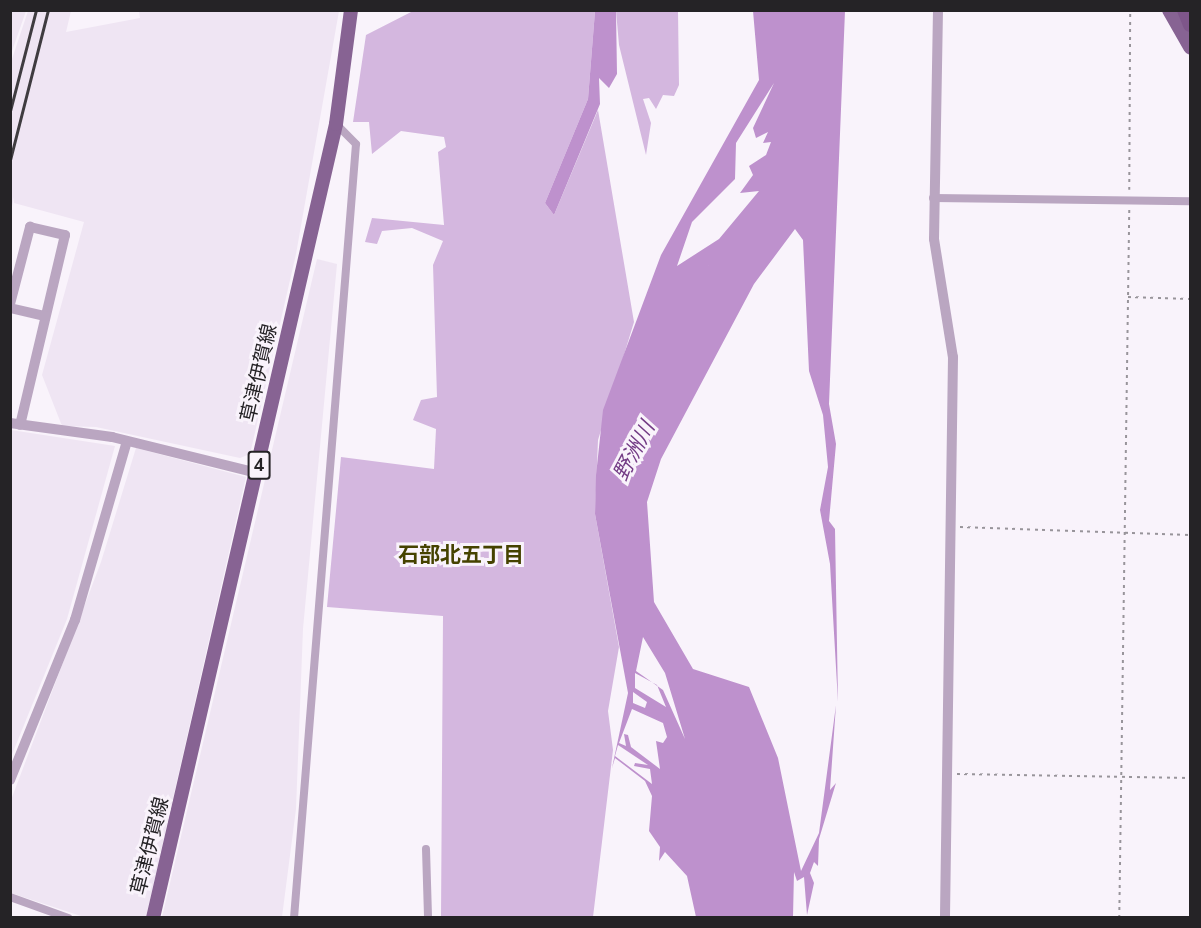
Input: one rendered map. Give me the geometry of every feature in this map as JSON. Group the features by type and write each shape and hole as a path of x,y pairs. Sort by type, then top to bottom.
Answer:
{"highway":[{"path":"1184,10 1191,25"}],"main road":[{"name":"草津伊賀線","path":"153,918 336,124 351,10"},
{"path":"1168,10 1191,47"}],"street":[{"path":"938,10 934,239 954,357 945,918"},
{"path":"294,918 356,144 336,124"},
{"path":"933,198 1191,201"},
{"path":"45,316 10,306 30,227 65,235 45,316 15,424 127,441 257,472"},
{"path":"10,780 75,620 127,441"},
{"path":"426,849 428,918"},
{"path":"10,897 68,918"}],"path":[{"path":"1119,918 1130,10"},
{"path":"1126,297 1191,299"},
{"path":"951,527 1191,535"},
{"path":"948,774 1191,778"}],"shaded area":[{"path":"10,11 26,11 11,54"},
{"path":"28,11 71,11 66,32 140,18 139,11 339,11 296,254 250,454 240,458 96,427 62,426 42,375 84,222 14,203 14,197 11,211 11,62"},
{"path":"413,11 595,11 588,99 545,203 554,215 598,110 634,322 598,440 595,514 619,647 608,711 613,750 593,917 441,917 443,616 327,607 341,457 434,469 436,429 413,420 421,400 437,397 433,265 443,241 412,228 382,231 377,244 365,242 372,218 444,225 438,152 446,147 444,137 401,131 372,154 369,122 353,122 366,35"},
{"path":"616,11 678,11 679,85 674,96 663,95 656,109 649,98 643,99 651,123 646,155 619,45"},
{"path":"317,259 337,264 303,629 296,809 282,917 162,917"},
{"path":"11,430 115,446 67,619 11,757"},
{"path":"136,448 246,477 146,917 84,917 11,893 11,800 101,562"}],"water":[{"path":"595,11 616,11 617,74 609,88 599,78 600,104 554,215 545,203 588,99"},
{"name":"野洲川","path":"753,11 845,11 829,404 836,444 829,521 835,529 838,702 830,564 820,510 828,467 823,415 809,371 803,240 795,229 754,284 661,459 647,502 654,602 693,669 749,687 778,758 801,871 819,833 836,705 830,790 836,783 819,839 818,866 814,862 810,873 814,883 807,915 804,877 797,881 794,872 793,917 696,917 687,876 665,852 659,861 660,847 649,831 652,796 645,781 615,758 612,768 628,693 595,514 596,475 603,410 661,255 759,80","holes":["774,83 753,128 756,138 768,132 763,143 771,142 766,155 749,166 753,175 740,193 759,191 719,239 677,266 692,222 735,179 736,143","643,637 665,673 685,739 663,690 657,686 666,707 635,688 635,673 652,682 636,671","633,692 647,702 645,708 633,703","632,709 663,723 667,737 663,743 656,741 660,769 631,747 628,735 624,734 626,746 619,743","618,745 648,765 635,763 634,766 650,769 652,784 615,756"]}],"railway":[{"path":"10,111 36,10"},
{"path":"10,160 48,10"}],"district":[{"name":"石部北五丁目","path":"461,555"}]}
